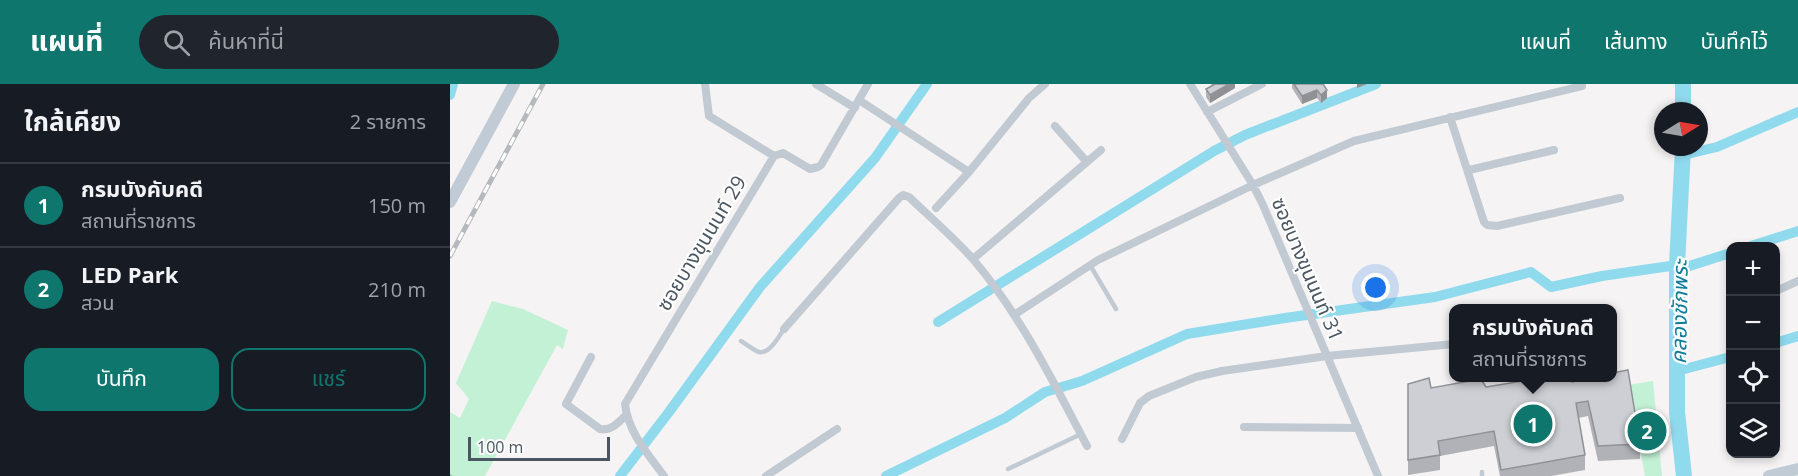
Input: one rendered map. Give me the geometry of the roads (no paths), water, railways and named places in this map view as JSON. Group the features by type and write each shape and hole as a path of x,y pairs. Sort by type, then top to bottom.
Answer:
{"main road":[{"path":"450,202 514,84"},
{"path":"1771,476 1798,469"}],"street":[{"path":"705,84 709,116 774,156 783,153 810,169 821,165 868,84"},
{"path":"816,84 857,104 969,172"},
{"path":"936,208 969,172 1029,98 1045,84"},
{"name":"ซอยบางขุนนนท์ 31","path":"1190,84 1252,185 1267,214 1378,476"},
{"path":"1207,112 1262,84"},
{"path":"1014,315 1090,265 1252,185 1354,141 1582,86"},
{"path":"1450,117 1484,222 1491,226 1620,198"},
{"path":"1055,126 1087,162"},
{"path":"973,259 1101,150"},
{"path":"1469,170 1554,150"},
{"name":"ซอยบางขุนนนท์ 29","path":"626,415 625,404 774,156"},
{"path":"784,329 903,195 909,197 947,231 973,259 1014,315 1053,380 1087,446"},
{"path":"1780,289 1798,281"},
{"path":"1122,439 1140,403 1149,396 1196,377 1222,371 1327,356 1449,344"},
{"path":"591,357 566,404 600,429 610,429 626,415 631,428 664,476"},
{"path":"1244,427 1358,428"},
{"path":"766,476 837,429"}],"lane":[{"path":"1090,265 1116,309"},
{"path":"741,341 759,352 765,351 770,348 784,329"},
{"path":"1008,469 1081,434"}],"waterway":[{"path":"450,95 453,84"},
{"path":"620,476 760,287 875,158 927,84"},
{"path":"938,322 1214,151 1245,135 1376,84"},
{"name":"คลองชักพระ","path":"1683,84 1683,102"},
{"path":"1708,149 1798,112"},
{"name":"คลองชักพระ","path":"1683,156 1677,265 1677,412 1684,476"},
{"path":"1764,242 1798,231"},
{"path":"1677,270 1726,254"},
{"path":"886,476 1005,418 1045,392 1082,381 1187,334 1435,297 1531,272 1551,287 1602,276 1677,265"},
{"path":"1780,342 1798,336"},
{"path":"1677,371 1726,358"}],"railway":[{"path":"450,256 543,84"}],"place":[{"name":"กรมบังคับคดี","path":"1533,424"},
{"name":"LED Park","path":"1647,431"}]}
